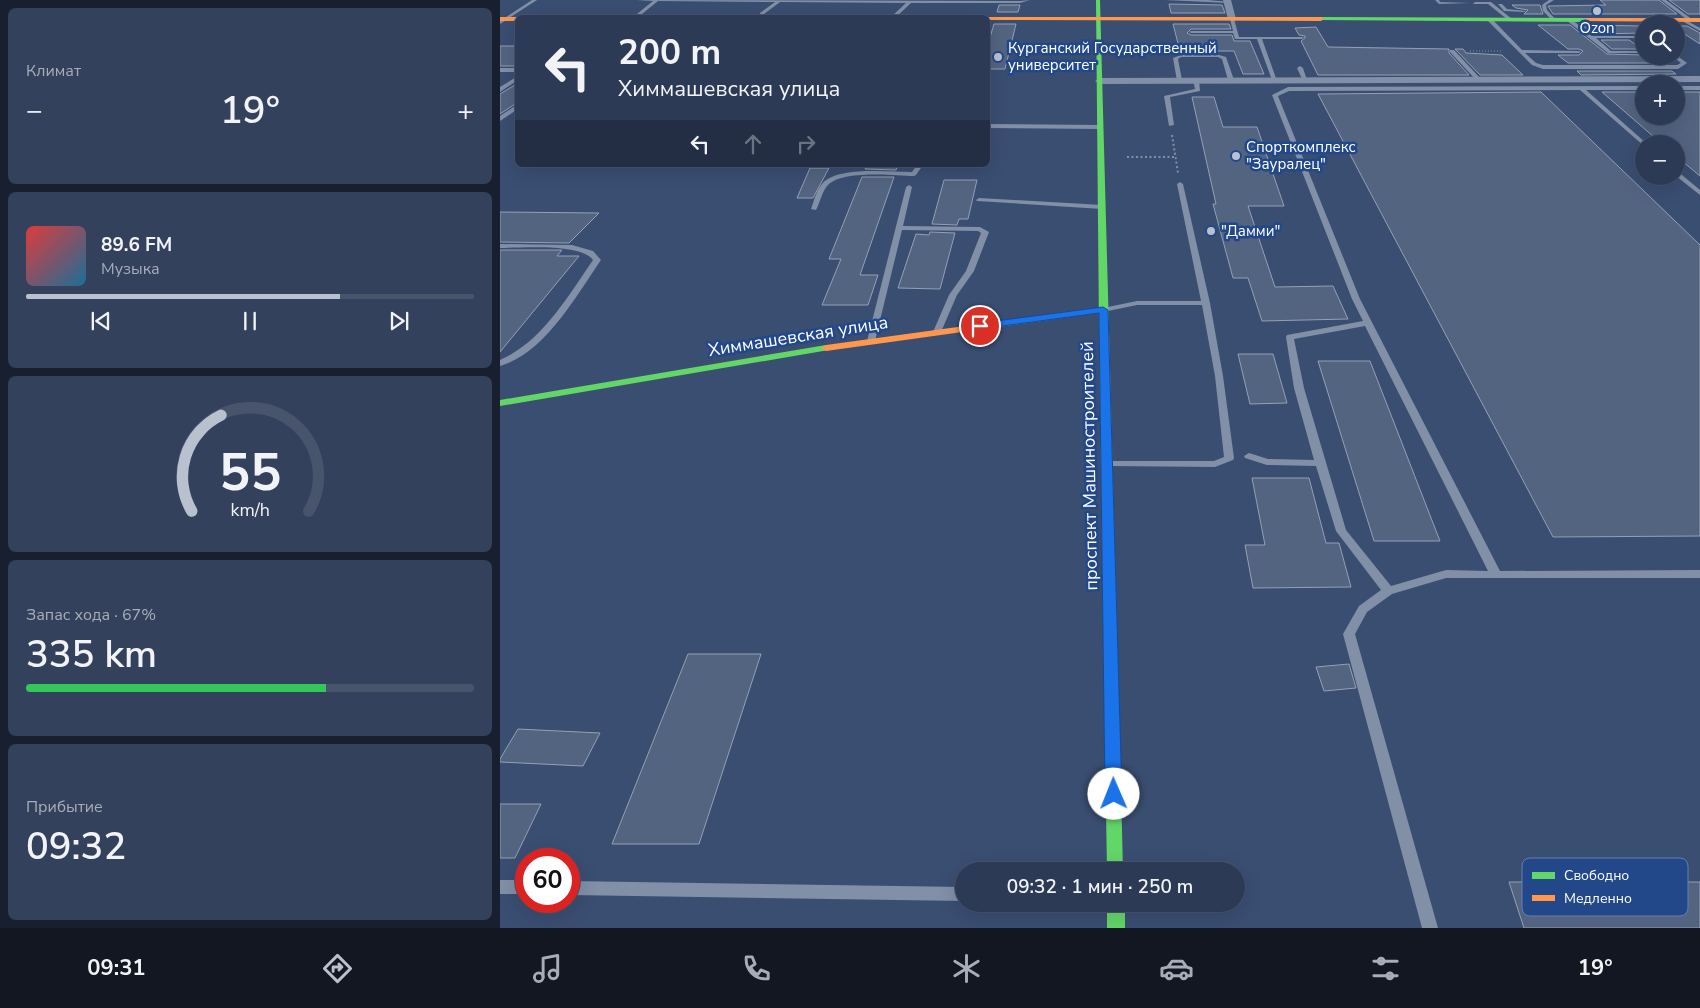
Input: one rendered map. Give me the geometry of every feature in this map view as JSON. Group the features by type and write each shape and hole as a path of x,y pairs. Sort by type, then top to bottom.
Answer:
{"main road":[{"name":"проспект Машиностроителей","path":"1098,0 1115,862"},
{"path":"990,18 1691,20"},
{"name":"Химмашевская улица","path":"500,403 871,341 1103,310"},
{"path":"1116,912 1116,928"}],"street":[{"path":"1228,1 1232,19"},
{"path":"1685,79 1700,78"},
{"path":"1100,81 1478,79 1635,83"}],"lane":[{"path":"506,20 535,0"},
{"path":"638,0 1020,2 1028,0"},
{"path":"638,15 657,0"},
{"path":"762,15 779,0"},
{"path":"895,15 911,0"},
{"path":"1167,0 1228,1"},
{"path":"1437,0 1439,3 1468,3"},
{"path":"1552,0 1544,5 1544,10 1554,19"},
{"path":"1663,0 1691,20 1700,30"},
{"path":"1474,3 1494,2 1506,10 1524,11"},
{"path":"1494,2 1510,19"},
{"path":"1232,19 1237,38 1302,38"},
{"path":"1489,19 1534,64 1543,66 1633,67 1678,67 1681,65"},
{"path":"1568,19 1610,52 1635,52"},
{"path":"1191,32 1235,32"},
{"path":"1591,37 1635,37"},
{"path":"1259,38 1275,80"},
{"path":"1601,45 1611,45"},
{"path":"1452,51 1478,79"},
{"path":"1522,51 1579,52"},
{"path":"1179,80 1175,58 1181,56 1218,56 1224,58 1231,80"},
{"path":"1633,67 1640,75"},
{"path":"1300,68 1305,79"},
{"path":"500,70 515,70"},
{"path":"500,90 515,79"},
{"path":"1171,125 1167,96 1198,90 1196,80"},
{"path":"1496,575 1356,299 1275,95 1288,89 1581,88 1635,84"},
{"path":"1581,88 1635,136"},
{"path":"1685,88 1700,88"},
{"path":"500,119 515,108"},
{"path":"990,126 1100,127"},
{"path":"814,210 826,183 837,177 914,174 919,167"},
{"path":"1685,180 1700,193"},
{"path":"1107,463 1215,464 1229,458 1219,376 1206,303 1180,184"},
{"path":"871,341 909,187"},
{"path":"979,200 1102,207"},
{"path":"899,228 980,229 985,232 970,270 953,294 937,332"},
{"path":"500,246 539,246 576,249 588,251 597,260 533,344 510,360 500,363"},
{"path":"1103,310 1137,303 1206,303"},
{"path":"1368,323 1290,337 1300,388 1341,531 1388,591"},
{"path":"1249,456 1268,462 1320,463"},
{"path":"1430,928 1349,634 1363,609 1388,591 1446,574 1700,574"},
{"path":"500,886 515,887"},
{"path":"580,888 955,894"}],"path":[{"path":"1452,51 1522,51"},
{"path":"1171,125 1180,184"},
{"path":"1127,157 1176,157"}],"building":[{"path":"1600,0 1659,0 1677,14 1553,14 1548,6 1606,5"},
{"path":"1669,0 1700,0 1700,14 1688,14"},
{"path":"1169,4 1222,5 1225,13 1171,13"},
{"path":"999,5 1020,5 1018,12 997,12"},
{"path":"1512,5 1540,5 1543,14 1524,14 1528,10 1516,8"},
{"name":"Курганский Государственный университет","path":"994,24 1016,24 1005,69 990,69 990,37"},
{"path":"1173,24 1229,24 1231,29 1191,29 1187,33 1191,35 1232,35 1234,41 1250,41 1264,74 1243,74 1234,51 1180,51"},
{"path":"1538,25 1570,25 1607,54 1635,55 1635,63 1568,63 1558,55 1579,55 1583,51 1568,49"},
{"path":"1582,25 1635,26 1635,33 1593,34"},
{"path":"1685,26 1700,33 1700,44 1685,34"},
{"path":"1316,27 1328,47 1449,49 1449,53 1469,75 1318,75 1301,41 1305,36 1299,35 1295,28"},
{"path":"1601,40 1629,40 1635,44 1635,49 1612,49"},
{"path":"500,46 515,46 515,66 500,66"},
{"path":"1455,49 1463,49 1466,53 1502,55 1523,75 1480,75"},
{"path":"1577,71 1672,71 1676,74 1581,75"},
{"path":"515,85 515,104 500,114 500,94"},
{"path":"1541,92 1635,182 1635,185 1638,185 1700,245 1700,536 1553,537 1318,94"},
{"path":"1602,92 1635,92 1635,121"},
{"path":"1685,92 1700,92 1700,176 1685,164 1685,135 1652,135 1640,125 1685,125"},
{"path":"1192,97 1214,97 1223,127 1257,127 1284,206 1248,206 1275,287 1333,286 1348,319 1262,321 1248,278 1233,278 1213,204 1216,204"},
{"path":"866,167 897,167 896,170 865,169"},
{"path":"810,168 829,168 813,198 797,198"},
{"path":"862,177 894,177 860,275 878,275 868,305 822,305 841,259 829,259"},
{"path":"944,180 977,180 968,219 959,219 957,225 932,224"},
{"path":"500,212 599,213 569,243 500,242"},
{"path":"930,232 955,233 940,289 898,288 916,234 929,235"},
{"path":"500,250 562,250 557,256 579,256 500,352"},
{"path":"1238,354 1273,354 1287,403 1250,404"},
{"path":"1318,361 1370,361 1440,541 1374,541"},
{"path":"1252,478 1309,478 1326,543 1339,543 1351,587 1253,588 1245,545 1265,545"},
{"path":"688,654 761,654 699,844 612,844"},
{"path":"1349,664 1356,688 1324,691 1316,667"},
{"path":"518,729 600,733 583,766 500,762"},
{"path":"500,804 541,804 520,848 515,848 515,858 500,858"},
{"path":"1509,882 1522,882 1522,916 1688,916 1688,882 1700,882 1700,928 1524,928"}],"traffic: fast":[{"path":"1098,0 1104,331"},
{"path":"1321,19 1586,20"},
{"path":"500,403 826,348"},
{"path":"1110,627 1115,862"},
{"path":"1116,912 1116,928"}],"traffic: slow":[{"path":"990,18 1321,19"},
{"path":"500,19 515,19"},
{"path":"1586,20 1700,20"},
{"path":"826,348 1103,310"},
{"path":"1104,331 1110,627"}],"place":[{"name":"Ozon","path":"1597,11"},
{"name":"Курганский Государственный университет","path":"998,57"},
{"name":"Спорткомплекс \"Зауралец\"","path":"1236,156"},
{"name":"\"Дамми\"","path":"1211,231"}],"route":[{"path":"980,326 1103,310 1114,794"}]}
